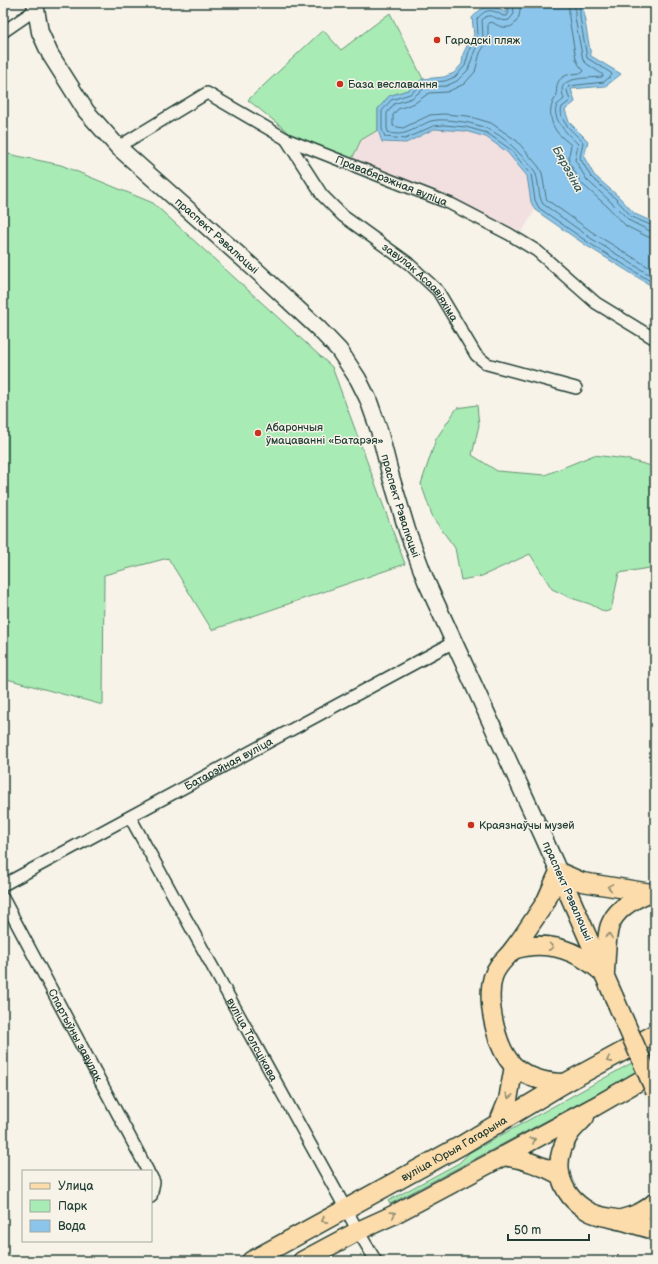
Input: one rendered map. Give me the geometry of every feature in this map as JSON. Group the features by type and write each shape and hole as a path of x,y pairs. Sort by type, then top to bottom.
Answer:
{"main road":[{"name":"праспект Рэвалюцыі","path":"35,6 40,32 50,54 86,111 118,147 258,272 318,328 339,350 358,379 368,400 379,430 407,530 426,581 542,834 655,1091"},
{"path":"565,1084 541,1080 528,1074 514,1066 503,1049 494,1023 490,1005 493,977 498,966 513,950 546,901 559,872 582,882 652,893"},
{"path":"605,975 610,924 626,905 652,893"},
{"path":"513,950 525,946 537,945 562,949 579,955 591,962 605,975"},
{"name":"вуліца Юрыя Гагарына","path":"251,1261 498,1124 565,1084 655,1034"},
{"path":"498,1124 508,1100 514,1066"},
{"path":"302,1261 358,1231 391,1216 594,1107 655,1072"},
{"path":"594,1107 572,1130 564,1145 560,1161 560,1175 565,1190 575,1202 602,1218 654,1228"},
{"path":"503,1156 532,1162 560,1175"},
{"path":"618,1220 634,1216 644,1211 655,1202"}],"street":[{"path":"3,32 35,6"},
{"name":"Правабярэжная вуліца","path":"118,147 207,93 286,140 451,204 509,234 537,251 596,303 655,339"},
{"name":"завулак Асаавіяхіма","path":"286,140 322,195 342,216 408,263 438,291 476,355 487,364 576,388"},
{"name":"Батарэйная вуліца","path":"3,885 454,642"},
{"name":"вуліца Толсцікава","path":"130,817 345,1208 376,1261"},
{"name":"Спартыўны завулак","path":"3,898 147,1170"},
{"path":"152,1178 154,1182 152,1192"}],"shaded area":[{"path":"434,129 465,131 486,137 507,152 527,176 531,202 535,210 522,232 453,198 352,159 361,140 378,130 382,142 406,143"}],"green space":[{"name":"База веславання","path":"390,13 423,79 408,90 389,96 378,109 378,130 361,140 352,159 293,136 248,100 323,30 341,50"},
{"path":"3,153 61,165 153,203 332,367 405,564 212,630 168,558 104,575 103,705 3,678"},
{"path":"477,405 479,425 472,455 497,471 545,475 594,455 626,459 655,467 655,570 649,568 619,573 611,610 605,612 590,604 571,598 552,589 530,554 482,576 461,580 455,548 433,518 421,484 436,439 457,408"},
{"path":"655,1050 655,1062 636,1073 390,1204 388,1201 459,1163 469,1153"}],"water":[{"name":"Бярэзіна","path":"504,3 583,3 591,56 621,74 606,86 571,89 575,102 565,110 569,122 588,141 584,157 594,175 619,197 635,214 655,223 655,288 587,246 535,210 531,202 527,176 507,152 486,137 465,131 434,129 406,143 382,142 378,130 378,109 389,96 408,90 423,79 444,77 454,73 462,64 463,54 474,35 472,18 480,10 488,6 492,6 506,13"}],"place":[{"name":"Гарадскі пляж","path":"437,40"},
{"name":"База веславання","path":"340,84"},
{"name":"Абарончыя ўмацаванні «Батарэя»","path":"258,433"},
{"name":"Краязнаўчы музей","path":"471,825"}]}
